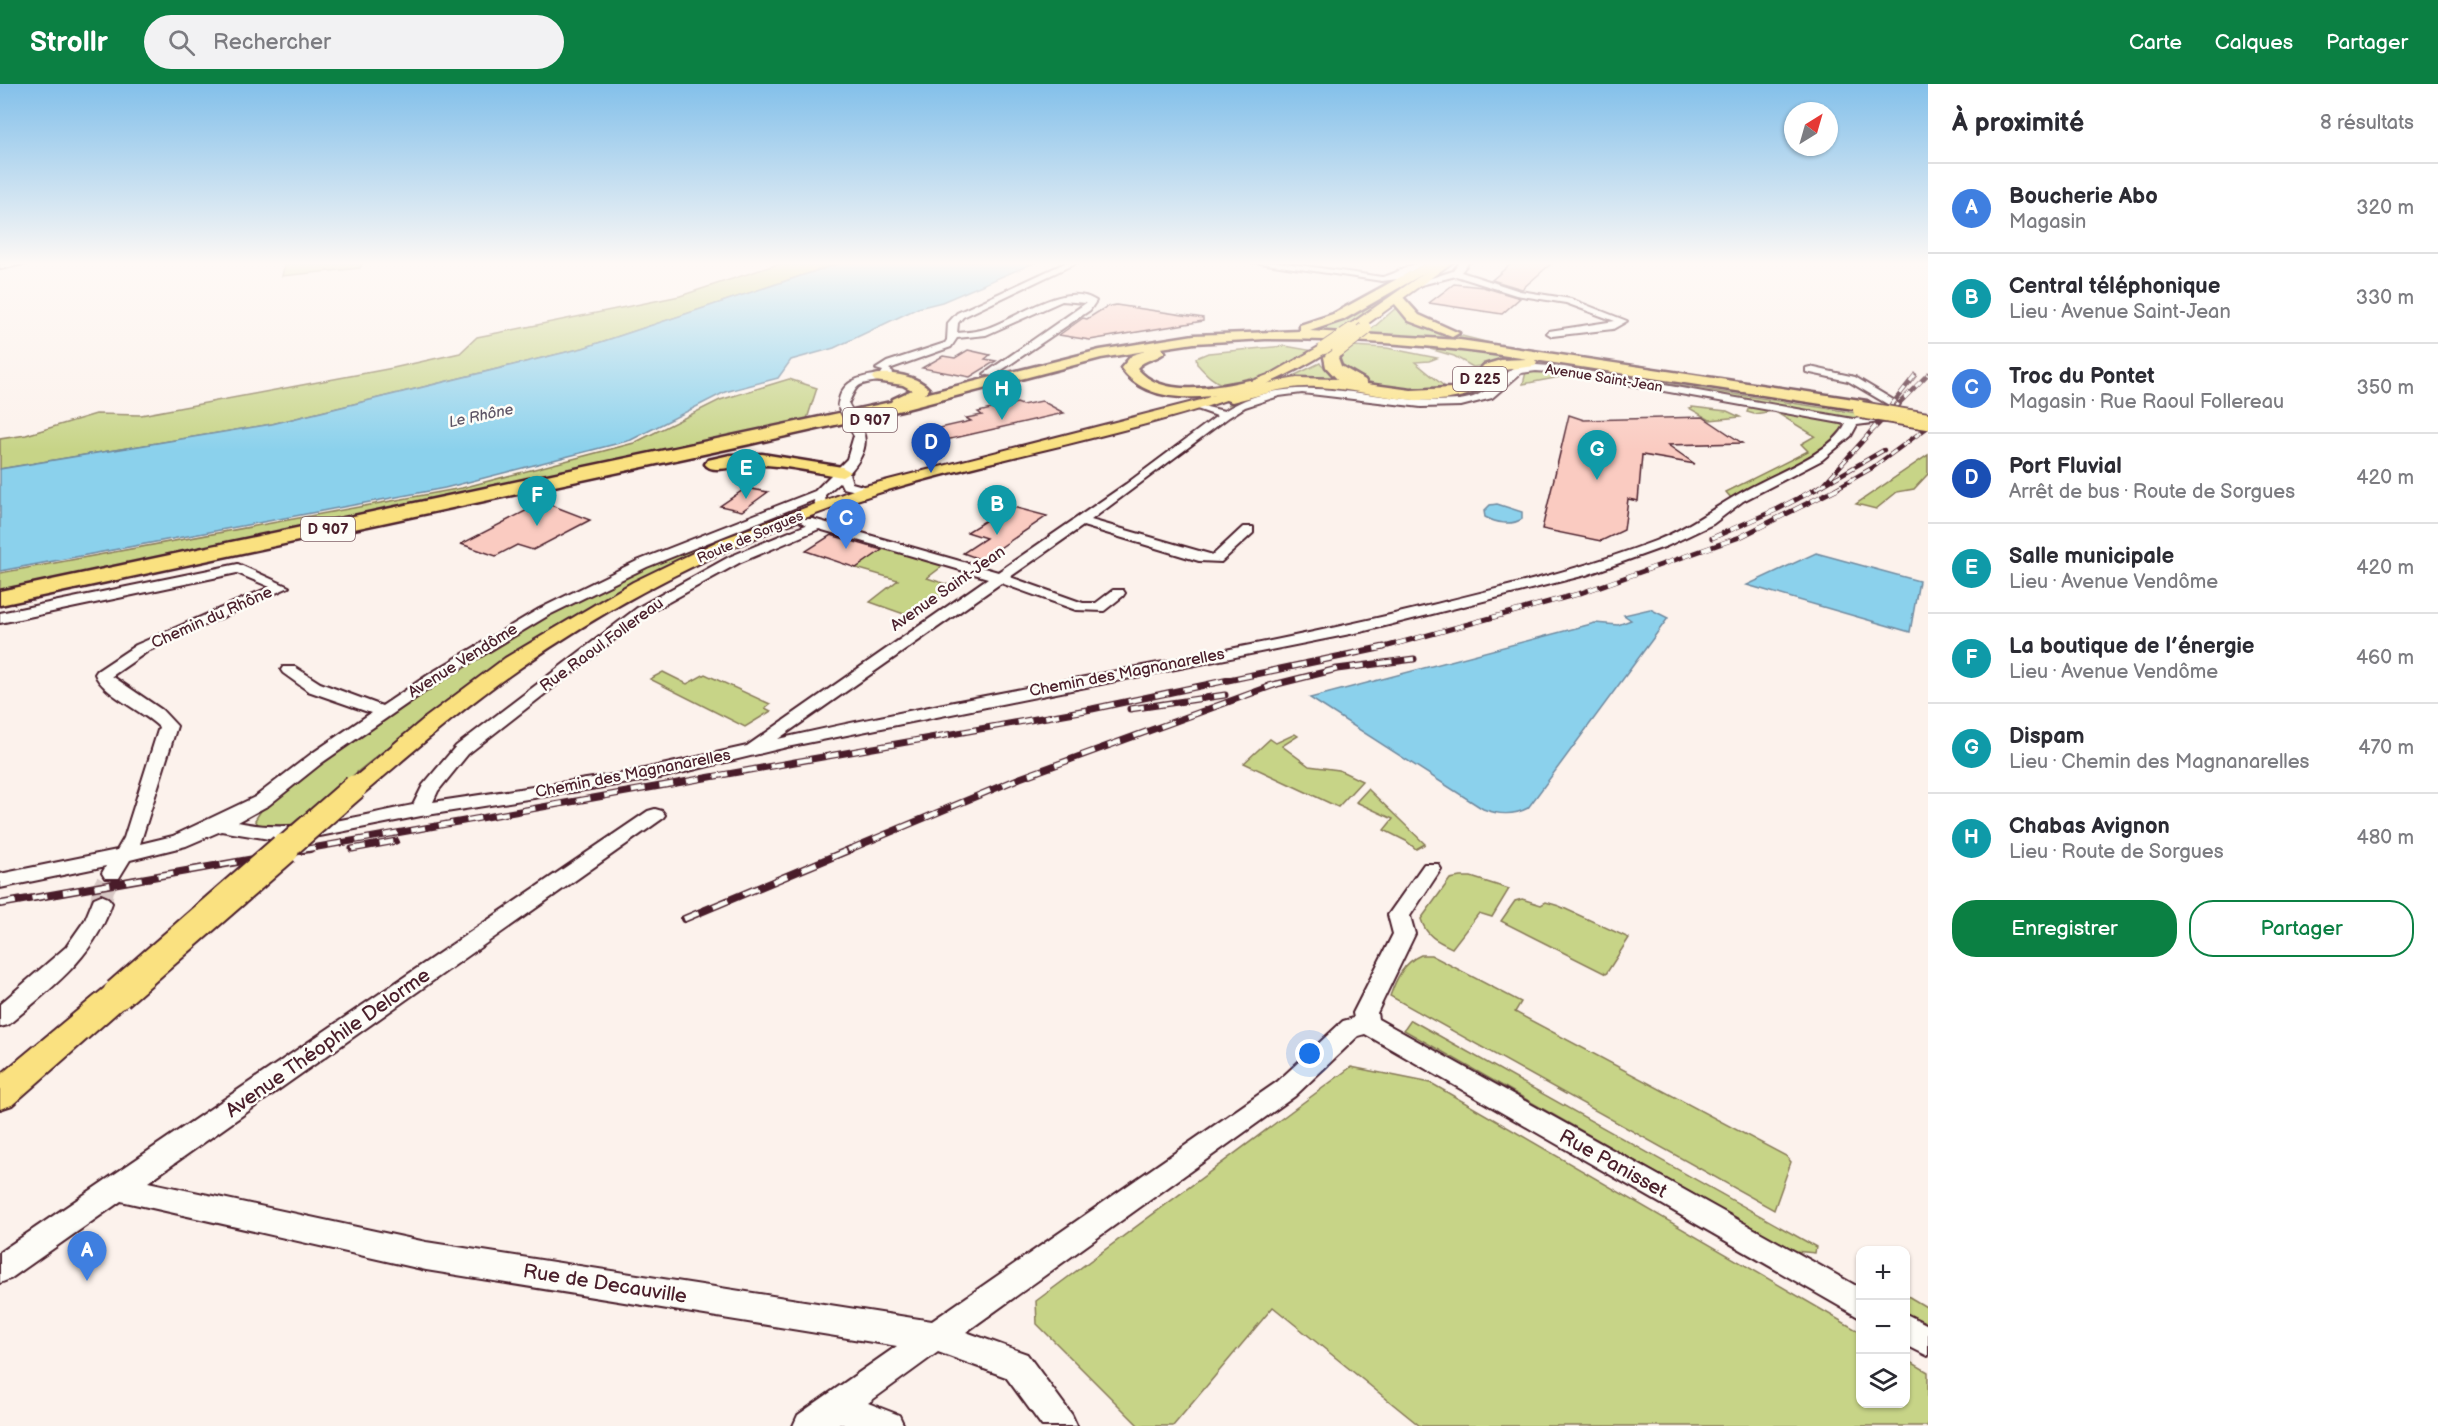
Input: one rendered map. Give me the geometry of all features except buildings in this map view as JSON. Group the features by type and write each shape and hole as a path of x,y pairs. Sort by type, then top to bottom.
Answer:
{"highway":[{"name":"D 907","path":"0,598 750,439 906,404 1067,362 1197,336 1282,331 1319,325"},
{"path":"1331,349 1366,325"},
{"name":"D 225","path":"1431,325 1450,332 1513,347 1860,412 1928,415"},
{"name":"D 225","path":"1161,343 1265,335 1383,337 1494,348 1654,372"},
{"name":"D 907","path":"1272,380 1216,392 1174,390 1138,379 1129,368 1137,358 1160,351 1289,339"},
{"name":"D 907","path":"0,608 447,512 862,428 1125,355 1213,342 1289,339 1400,346 1459,362 1469,377 1464,383 1450,388 1419,392 1386,389 1351,380 1338,373 1332,365 1331,349"},
{"name":"D 225","path":"1289,339 1388,342 1458,348 1928,421"},
{"path":"879,374 931,383 964,384 1054,362 1067,362"},
{"name":"D 225","path":"1232,397 1286,383 1307,382 1337,384 1397,394 1446,394 1471,387 1479,381 1483,373 1495,366 1519,363 1556,365 1695,384"},
{"path":"750,439 903,401 920,392 914,383 879,374"},
{"path":"847,472 812,462 800,457 794,450 807,439 862,428"},
{"path":"447,512 594,490 731,460 771,459 847,472"}],"main road":[{"name":"Route de Sorgues","path":"0,1095 355,787 439,718 513,663 557,636 684,565 822,503 1232,397 1272,380 1331,349"}],"street":[{"path":"953,325 952,341 948,345 847,390 843,405 862,428 859,449 847,472 822,503 998,577 1091,609 1099,608 1118,593"},
{"path":"952,336 983,333 1002,325"},
{"path":"989,374 1063,325"},
{"path":"1552,333 1615,325"},
{"name":"Avenue Saint-Jean","path":"750,751 1081,521 1208,430 1225,415 1242,405 1277,393 1302,390 1421,404 1461,403 1488,396 1518,370 1536,368 1860,412"},
{"path":"1810,369 1851,379 1895,404 1884,419 1860,412"},
{"path":"1198,406 1225,415"},
{"name":"Chemin des Magnanarelles","path":"219,824 237,830 273,832 344,827 420,810 693,766 750,751 1071,683 1365,626 1581,572 1662,543 1708,520 1739,498 1818,458 1847,434 1860,412"},
{"path":"847,472 866,491"},
{"name":"Avenue Vendôme","path":"0,881 179,841 219,824 262,801 383,712 488,645 604,581 822,503"},
{"name":"Rue Raoul Follereau","path":"420,810 430,789 462,750 642,611 734,560 822,503"},
{"path":"1081,521 1204,558 1216,559 1248,530"},
{"name":"Chemin du Rhône","path":"0,618 238,568 282,587 142,648 103,674 105,680 156,714 168,726 134,838 111,873"},
{"path":"289,670 314,687 383,712"},
{"name":"Avenue Théophile Delorme","path":"0,1269 655,815"},
{"path":"809,1426 1286,1089 1351,1028 1367,1024 1365,1013 1404,934 1399,915 1431,869"},
{"path":"0,1018 82,943 98,918 100,903"},
{"name":"Rue Panisset","path":"1367,1024 1856,1302"},
{"name":"Rue de Decauville","path":"119,1188 426,1256 937,1337 1016,1365 1061,1426"},
{"path":"1910,1332 1928,1341"},
{"path":"838,1407 888,1426"}],"green space":[{"path":"538,325 654,325 583,348 272,424 0,469 0,439 26,435 96,414 141,415 393,368 460,353 477,337"},
{"path":"1347,325 1335,333 1297,332"},
{"path":"1377,325 1429,325 1442,331 1502,346 1366,334"},
{"path":"1285,346 1314,351 1269,375 1232,386 1222,384 1208,376 1197,364 1196,358 1208,353"},
{"path":"1352,346 1387,348 1437,358 1415,362 1444,386 1403,389 1363,379 1340,366 1339,360 1344,349"},
{"path":"1430,349 1526,359 1473,367 1454,356"},
{"path":"1320,363 1339,381 1289,378"},
{"path":"1527,364 1574,369 1876,416 1869,419 1843,417 1519,366 1498,376 1494,385 1487,391 1478,396 1457,401 1426,402 1306,388 1276,390 1228,405 1271,389 1303,383 1379,394 1471,391 1481,387 1491,371"},
{"path":"1526,372 1576,374 1523,384"},
{"path":"789,379 817,388 807,419 0,590 0,573 462,488 634,443 720,400"},
{"path":"1750,405 1829,419 1844,426 1834,439 1808,460 1732,499 1726,492 1808,451 1801,444 1815,436 1774,411 1754,414 1747,412"},
{"path":"1689,408 1727,411 1740,417 1710,420"},
{"path":"1928,455 1928,474 1914,489 1897,492 1876,509 1856,504"},
{"path":"756,523 761,524 621,589 512,654 450,698 287,828 260,827 255,820 262,809 284,789 424,688 553,611 652,563 661,562"},
{"path":"885,547 944,565 927,578 955,587 912,617 870,602 898,580 856,568"},
{"path":"663,672 687,684 705,674 770,704 765,708 771,711 745,727 650,679"},
{"path":"1295,734 1298,736 1282,746 1309,766 1339,770 1362,781 1338,807 1244,763 1270,739 1276,743"},
{"path":"1368,789 1425,844 1416,849 1384,830 1393,819 1356,802"},
{"path":"1471,877 1509,889 1492,917 1479,913 1452,948 1429,934 1421,919 1450,879"},
{"path":"1522,899 1541,905 1546,902 1559,906 1629,938 1606,974 1501,921 1515,901"},
{"path":"1421,955 1431,955 1521,1002 1515,1012 1786,1156 1791,1162 1774,1210 1390,996 1401,972"},
{"path":"1411,1020 1816,1247 1815,1253 1794,1251 1404,1030"},
{"path":"1351,1067 1431,1083 1856,1330 1856,1408 1910,1408 1910,1361 1928,1372 1928,1426 1420,1426 1273,1307 1173,1426 1139,1426 1037,1324 1036,1301"},
{"path":"1910,1297 1928,1308 1928,1326 1910,1315"}],"water":[{"name":"Le Rhône","path":"654,325 883,325 834,348 791,360 778,378 725,392 631,440 445,488 0,571 0,469 272,424 583,348"},
{"path":"1497,504 1522,512 1522,519 1504,523 1485,517 1484,511 1490,505"},
{"path":"1816,553 1919,581 1910,632 1747,585"},
{"path":"1650,609 1668,618 1528,808 1517,812 1500,813 1483,809 1310,698 1595,623 1618,625 1631,620 1624,615"}],"tunnel":[{"path":"101,903 103,889 112,873"}],"railway":[{"path":"1868,435 1928,374"},
{"path":"1868,435 1915,375"},
{"path":"1835,489 1872,468 1928,427"},
{"path":"1823,485 1868,435"},
{"path":"1823,485 1884,450"},
{"path":"1815,489 1823,485"},
{"path":"1712,538 1778,509 1818,488"},
{"path":"1377,649 1578,594 1740,537 1838,488"},
{"path":"301,850 1092,709 1384,647"},
{"path":"1277,684 1337,669 1414,659"},
{"path":"848,850 1020,778 1277,684"},
{"path":"1269,686 1277,684"},
{"path":"1130,709 1225,695"},
{"path":"352,849 396,841"},
{"path":"0,904 310,849"},
{"path":"684,919 851,849"}],"place":[{"name":"Chabas Avignon","path":"1002,420"},
{"name":"Port Fluvial","path":"931,473"},
{"name":"Dispam","path":"1597,480"},
{"name":"Salle municipale","path":"746,499"},
{"name":"La boutique de l’énergie","path":"537,526"},
{"name":"Central téléphonique","path":"997,535"},
{"name":"Troc du Pontet","path":"846,549"},
{"name":"Boucherie Abo","path":"87,1281"}]}
